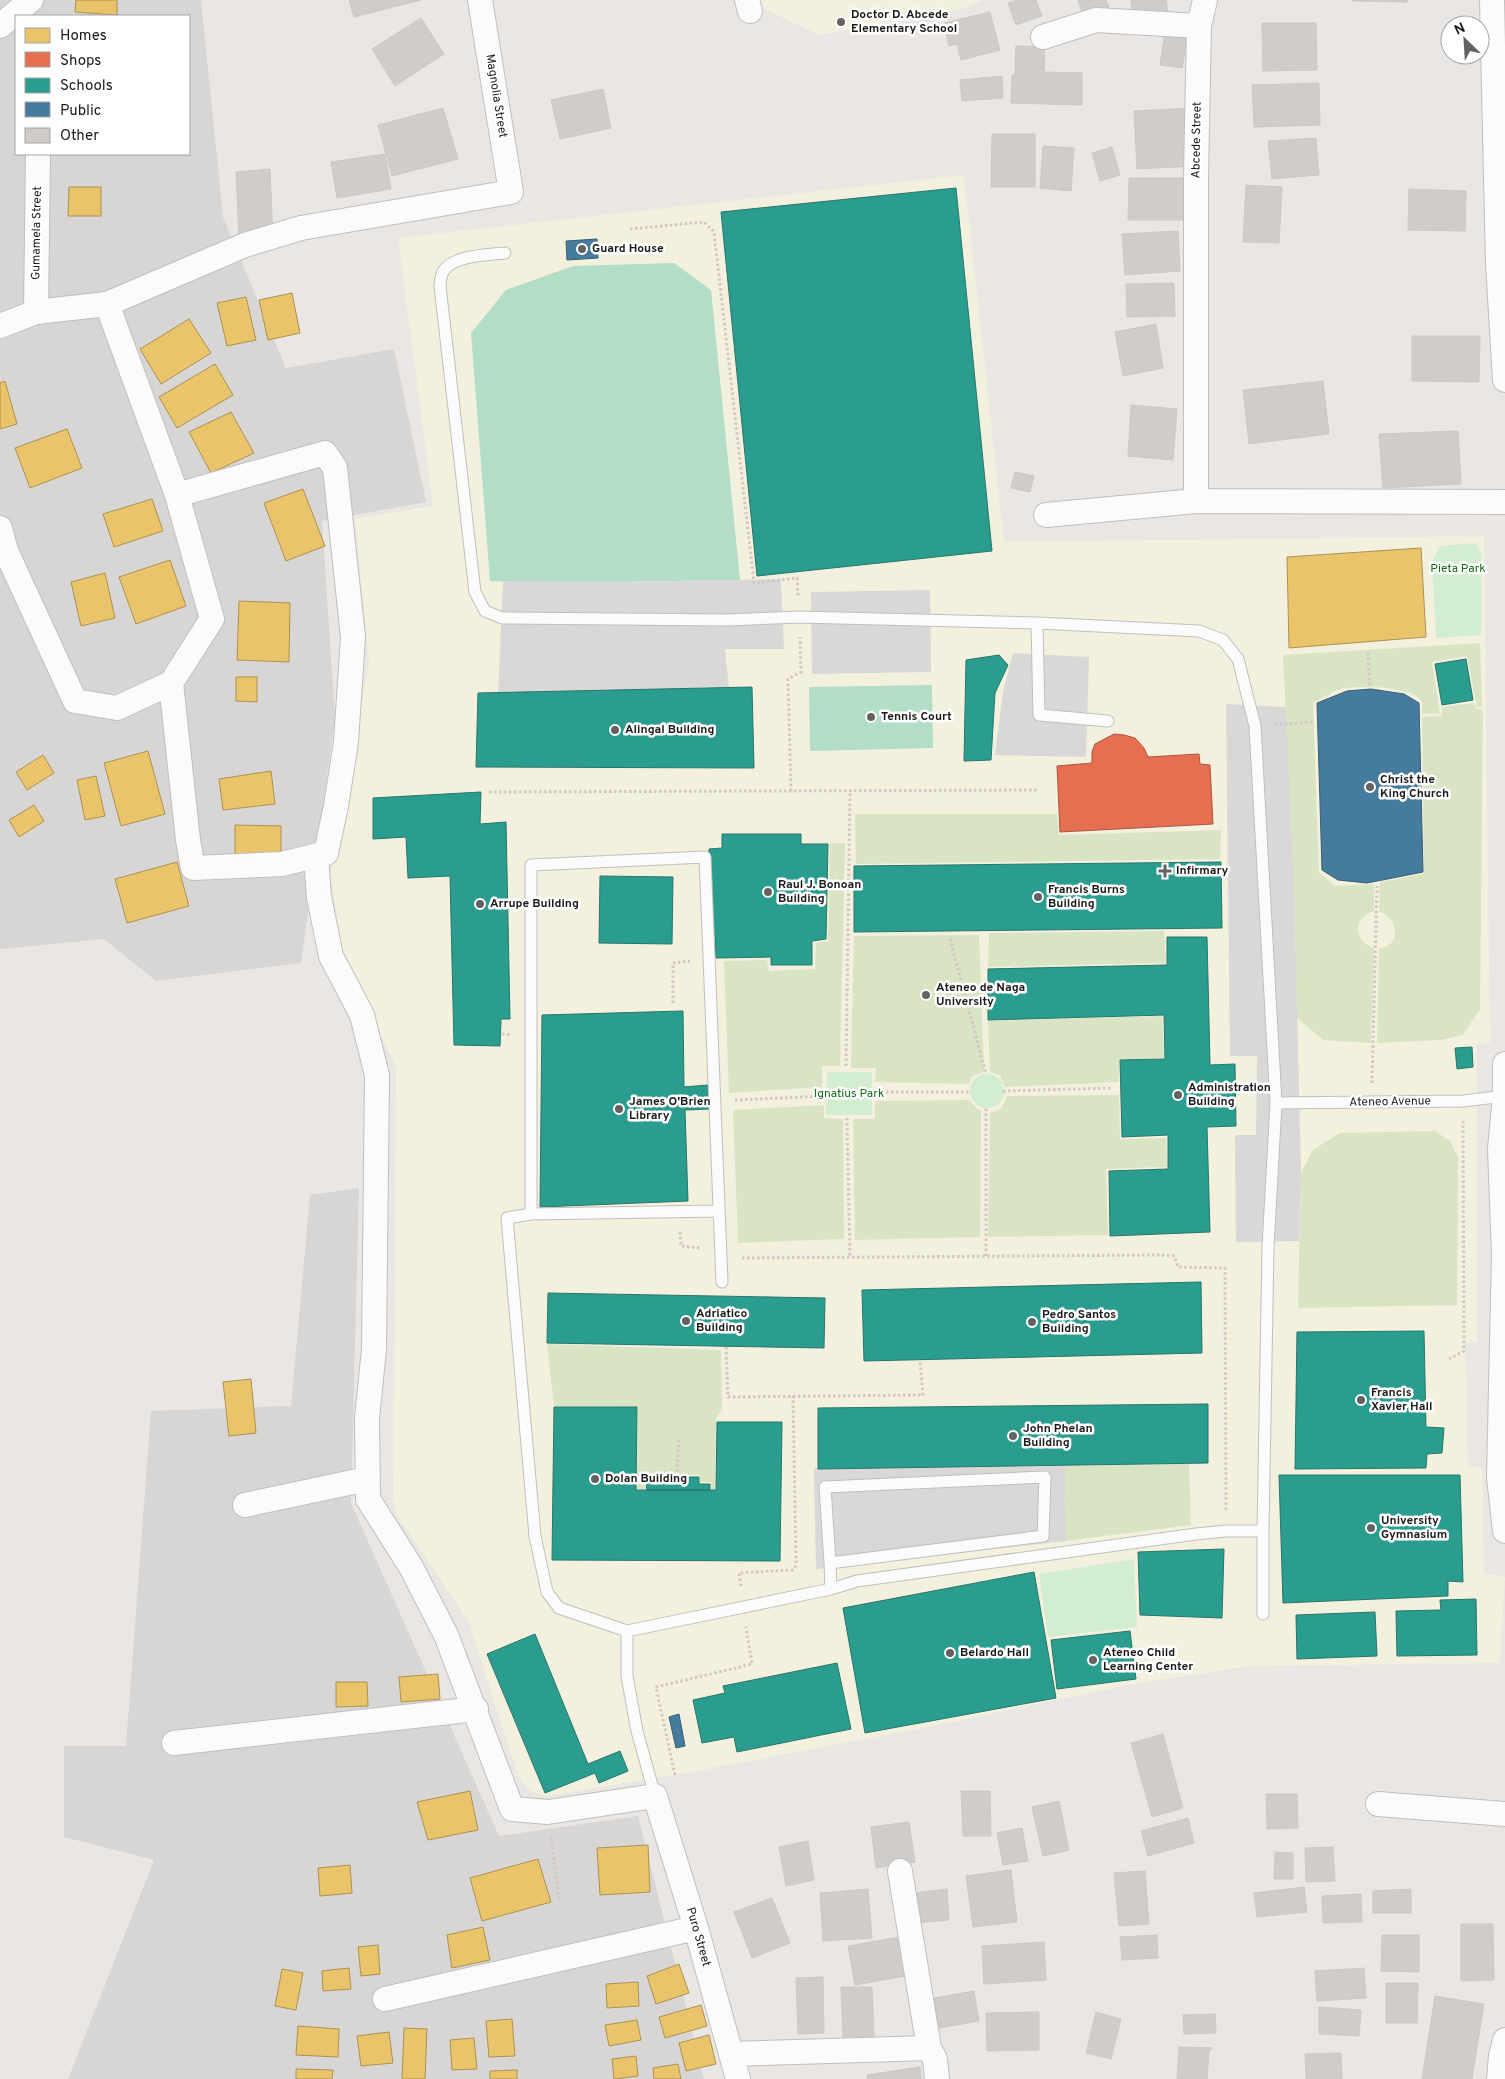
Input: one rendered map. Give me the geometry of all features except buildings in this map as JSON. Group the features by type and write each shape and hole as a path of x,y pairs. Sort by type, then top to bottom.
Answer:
{"street":[{"path":"0,26 31,0"},
{"path":"37,0 37,15"},
{"name":"Magnolia Street","path":"107,304 245,245 301,228 511,192 480,0"},
{"name":"Abcede Street","path":"1196,501 1199,26 1205,0"},
{"path":"1492,0 1498,263 1505,380"},
{"path":"1043,37 1096,20 1199,26"},
{"name":"Gumamela Street","path":"36,312 38,155"},
{"path":"0,326 36,312 107,304 177,495 212,619 171,683 117,708 75,701 6,551 0,528"},
{"path":"171,683 188,840 193,868 282,864 326,853 336,806 346,742 353,637 335,468 325,453 177,495"},
{"path":"1046,515 1196,501 1505,502"},
{"path":"316,856 318,897 331,956 362,1015 377,1075 374,1349 367,1418 368,1499 411,1567 446,1635 512,1809 548,1812 655,1796"},
{"path":"1505,1064 1505,1096 1500,1149 1504,1254 1499,1477 1505,1531"},
{"path":"245,1505 367,1479"},
{"path":"174,1743 476,1710"},
{"name":"Puro Street","path":"655,1796 696,1928 738,2079"},
{"path":"1378,1804 1505,1814"},
{"path":"900,1871 929,2048 935,2059 937,2079"},
{"path":"385,1999 696,1928"},
{"path":"1499,2079 1501,2056 1505,2040"},
{"path":"731,2054 929,2048"}],"lane":[{"path":"505,253 461,259 450,263 442,272 440,286 475,592 485,611 502,618 728,620 799,617 1037,623 1199,631 1223,640 1238,659 1255,726 1276,1103 1268,1247 1263,1614"},
{"path":"1037,623 1039,715 1108,721"},
{"path":"531,1214 531,865 705,857 722,1282"},
{"name":"Ateneo Avenue","path":"1276,1103 1463,1101 1505,1096"},
{"path":"719,1211 531,1214 507,1218 535,1536 547,1592 559,1608 628,1631 831,1589 857,1581 1226,1531 1263,1531"},
{"path":"830,1563 1043,1536 1044,1477 825,1487 831,1589"},
{"path":"628,1631 627,1676 637,1731 655,1796"}],"path":[{"path":"630,229 704,222 714,232 754,583 796,578 801,672 788,679 791,791"},
{"path":"1368,653 1370,686"},
{"path":"1255,726 1312,722"},
{"path":"489,792 1038,790"},
{"path":"846,1066 850,791"},
{"path":"1371,1103 1377,886"},
{"path":"950,939 986,1074"},
{"path":"1003,1091 1113,1088"},
{"path":"876,1092 970,1092"},
{"path":"714,1101 824,1096"},
{"path":"1449,1359 1464,1351 1463,1101"},
{"path":"986,1108 986,1256"},
{"path":"848,1118 850,1257"},
{"path":"679,1211 681,1246 715,1249 734,1258 1159,1255 1174,1256 1178,1267 1225,1268 1226,1531"},
{"path":"726,1347 728,1397 923,1395 920,1361"},
{"path":"677,1472 679,1438"},
{"path":"548,1812 559,1900"}],"shaded area":[{"path":"0,0 201,0 223,217 286,368 394,349 426,502 322,521 335,718 301,963 156,981 104,939 0,949"},
{"name":"Doctor D. Abcede Elementary School","path":"760,0 983,0 965,8 820,35 762,8"},
{"name":"Ateneo de Naga University","path":"964,175 1004,542 1484,536 1490,1043 1477,1044 1477,1342 1465,1343 1468,1466 1482,1467 1484,1573 1505,1577 1500,1663 1250,1666 1127,1685 927,1727 675,1775 544,1796 529,1790 518,1775 469,1623 397,1515 393,1498 396,1068 341,946 331,874 369,661 355,519 433,506 398,238"},
{"path":"781,579 784,649 725,649 729,687 498,693 503,581 631,582"},
{"path":"930,590 931,672 812,674 811,592"},
{"path":"1013,653 1089,657 1086,757 995,755 1003,692"},
{"path":"1226,704 1286,707 1294,885 1301,1173 1299,1241 1236,1242 1235,1135 1256,1135 1257,1056 1230,1056"},
{"path":"359,1188 351,1503 499,1836 638,1816 704,2079 68,2079 154,1860 64,1837 64,1746 126,1746 151,1411 291,1406 310,1195"},
{"path":"1065,1466 1066,1541 816,1569 814,1468"}],"green space":[{"path":"674,263 711,290 740,580 546,583 490,581 471,333 506,290 573,266"},
{"name":"Pieta Park","path":"1475,543 1480,549 1482,558 1481,635 1436,638 1432,561 1440,546"},
{"path":"1480,643 1482,707 1477,707 1467,656 1432,662 1440,713 1422,714 1422,702 1417,697 1409,693 1384,688 1359,687 1341,689 1313,703 1319,873 1335,886 1374,884 1374,911 1362,918 1358,930 1362,941 1374,948 1371,1043 1323,1040 1297,1018 1294,885 1283,655"},
{"name":"Tennis Court","path":"932,685 933,748 810,751 809,687"},
{"path":"1474,703 1476,709 1483,710 1480,1009 1463,1035 1440,1040 1377,1043 1379,948 1391,943 1395,932 1391,920 1379,911 1380,882 1424,874 1422,717 1442,716 1442,707"},
{"path":"855,814 1057,814 1059,835 1221,830 1220,859 856,864"},
{"path":"830,843 845,843 840,1066 822,1066 822,1087 729,1093 724,961 767,960 769,971 815,969 816,943 828,941"},
{"path":"1164,931 1166,963 988,967 989,933"},
{"path":"979,935 984,1072 972,1076 969,1084 875,1082 876,1068 851,1068 854,936"},
{"path":"1162,1016 1164,1058 1119,1060 1119,1082 1005,1087 1000,1075 990,1072 988,1021"},
{"name":"Ignatius Park","path":"827,1072 872,1072 872,1115 826,1115"},
{"path":"987,1074 999,1079 1004,1091 999,1103 987,1108 975,1103 970,1091 975,1079"},
{"path":"1119,1095 1120,1139 1166,1138 1167,1167 1106,1169 1108,1235 988,1237 990,1113 1001,1109 1007,1096"},
{"path":"969,1100 977,1109 981,1110 980,1237 855,1240 853,1119 875,1119 875,1101"},
{"path":"824,1105 824,1118 843,1119 844,1239 738,1243 733,1110"},
{"path":"1435,1131 1450,1141 1458,1157 1457,1305 1298,1308 1301,1173 1313,1150 1340,1133"},
{"path":"547,1344 721,1350 722,1410 716,1418 715,1490 711,1490 711,1482 700,1482 700,1475 655,1475 654,1483 646,1482 645,1489 637,1489 638,1407 554,1406"},
{"path":"1189,1463 1191,1525 1066,1541 1065,1466"},
{"path":"1134,1559 1137,1627 1048,1637 1039,1574"}],"place":[{"name":"Doctor D. Abcede Elementary School","path":"841,22"},
{"name":"Guard House","path":"582,249"},
{"name":"Tennis Court","path":"871,717"},
{"name":"Alingal Building","path":"615,730"},
{"name":"Christ the King Church","path":"1370,787"},
{"name":"Infirmary","path":"1165,871"},
{"name":"Raul J. Bonoan Building","path":"768,892"},
{"name":"Francis Burns Building","path":"1038,897"},
{"name":"Arrupe Building","path":"480,904"},
{"name":"Ateneo de Naga University","path":"926,995"},
{"name":"Administration Building","path":"1178,1095"},
{"name":"James O'Brien Library","path":"619,1109"},
{"name":"Adriatico Building","path":"686,1321"},
{"name":"Pedro Santos Building","path":"1032,1322"},
{"name":"Francis Xavier Hall","path":"1361,1400"},
{"name":"John Phelan Building","path":"1013,1436"},
{"name":"Dolan Building","path":"595,1479"},
{"name":"University Gymnasium","path":"1371,1528"},
{"name":"Belardo Hall","path":"950,1653"},
{"name":"Ateneo Child Learning Center","path":"1093,1660"}]}
